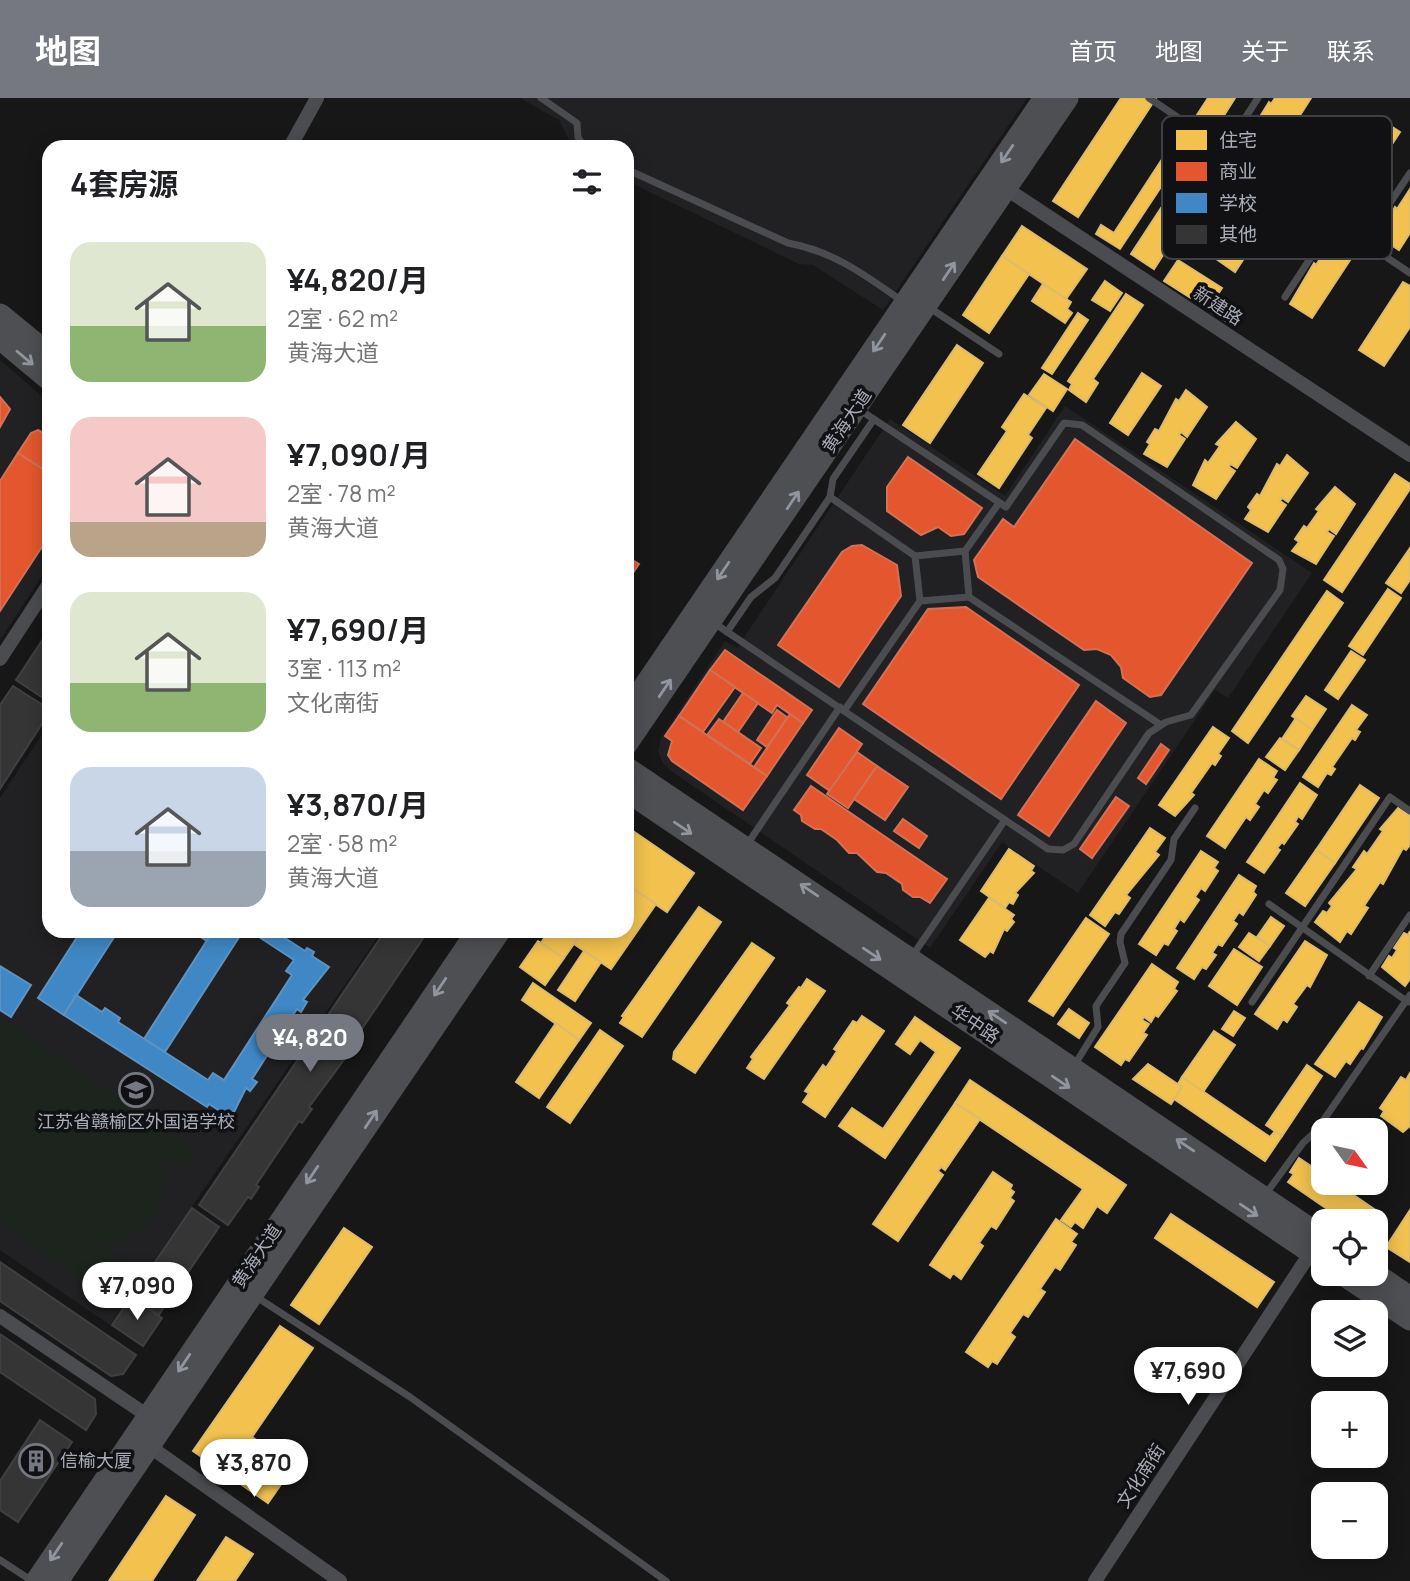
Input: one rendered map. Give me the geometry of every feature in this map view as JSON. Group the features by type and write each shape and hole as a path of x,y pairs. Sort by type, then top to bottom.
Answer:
{"main road":[{"name":"黄海大道","path":"634,734 719,626 865,413 916,304 1045,98"},
{"name":"黄海大道","path":"634,703 916,304 1005,188 1067,98"},
{"path":"0,315 42,349"},
{"path":"0,338 42,373"},
{"name":"华中路","path":"634,773 1263,1198 1311,1243"},
{"name":"华中路","path":"634,795 1311,1245"},
{"name":"黄海大道","path":"34,1581 473,938"},
{"name":"黄海大道","path":"57,1581 494,938"},
{"path":"1388,1283 1410,1298"},
{"path":"1360,1286 1410,1320"}],"street":[{"path":"294,140 317,98"},
{"name":"新建路","path":"1005,188 1410,456"},
{"path":"0,659 42,595"},
{"name":"文化南街","path":"1095,1581 1311,1262"},
{"path":"0,1316 148,1416"},
{"path":"149,1446 340,1581"}],"lane":[{"path":"541,98 577,123 580,140"},
{"path":"1149,98 1175,116"},
{"path":"1246,116 1258,98"},
{"path":"634,173 788,243 813,248 849,263 999,354"},
{"path":"1392,200 1410,173"},
{"path":"1285,297 1310,259"},
{"path":"1389,259 1410,273"},
{"path":"865,413 1006,508 1064,423 1073,421 1279,560 1283,569 1280,590 1191,715 1161,725 1149,733 1074,844 1063,850 1048,849 719,626 775,578 830,497 833,479 865,413"},
{"path":"830,497 915,556 965,551"},
{"path":"969,597 965,551 999,502"},
{"path":"745,848 920,601 915,556"},
{"path":"920,601 969,597 1161,725"},
{"path":"1252,1002 1390,797 1410,811"},
{"path":"1073,1068 1098,1027 1096,1006 1125,963 1121,934 1171,860 1174,839 1195,808"},
{"path":"911,958 1005,820"},
{"path":"1263,1198 1303,1143 1316,1131 1409,1000 1369,976 1358,964 1269,904"},
{"path":"1369,976 1410,915"},
{"path":"252,1293 410,1397 666,1581"},
{"path":"0,1560 34,1581"}],"shaded area":[{"path":"520,98 1027,98 883,310 813,265 799,264 634,184 634,140 569,140 560,121"},
{"path":"0,360 42,396 42,576 0,640"},
{"path":"1065,406 1312,573 1228,698 1215,690 1078,893 1002,842 930,948 674,773 663,763 658,752 661,738 725,641 737,648 890,419 1005,496"},
{"name":"江苏省赣榆区外国语学校","path":"42,735 42,938 377,938 110,1325 0,1250 0,798"},
{"path":"0,1016 197,1152 185,1169 163,1155 164,1188 153,1215 131,1235 100,1246 121,1261 100,1292 0,1223"}],"building: 住宅":[{"path":"1121,98 1156,98 1078,217 1053,201"},
{"path":"1208,98 1235,98 1224,116 1197,115"},
{"path":"1275,98 1311,98 1300,116 1260,116 1269,102 1271,104"},
{"path":"1392,127 1400,132 1392,144"},
{"path":"1162,159 1162,185 1120,249 1096,234 1101,225 1114,233"},
{"path":"1410,189 1410,233 1399,250 1392,245 1392,213 1395,207 1397,209"},
{"path":"1162,207 1162,257 1154,269 1131,254"},
{"path":"1022,226 1087,269 1066,299 1002,256"},
{"path":"1002,256 1029,274 989,333 963,315"},
{"path":"1216,259 1244,259 1235,272"},
{"path":"1320,259 1351,259 1312,318 1290,304 1314,263 1316,265"},
{"path":"1178,260 1222,288 1208,309 1164,281"},
{"path":"1105,281 1122,293 1110,311 1092,300"},
{"path":"1403,282 1410,286 1410,327 1384,366 1359,350"},
{"path":"1043,284 1071,302 1067,309 1072,313 1065,323 1032,301"},
{"path":"1126,294 1143,305 1093,379 1098,383 1086,402 1069,390 1072,384 1068,381"},
{"path":"1221,298 1238,309 1229,323 1212,313"},
{"path":"1078,313 1088,320 1052,374 1042,368"},
{"path":"957,345 983,363 930,443 903,425"},
{"path":"1142,373 1161,386 1128,435 1110,423"},
{"path":"1044,374 1067,389 1053,411 1029,395"},
{"path":"1186,390 1207,407 1187,437 1181,432 1179,435 1185,439 1167,467 1144,454 1155,429 1159,431 1176,399 1179,401"},
{"path":"1024,394 1046,408 1028,435 1032,438 999,488 978,474 1007,431 1002,427"},
{"path":"1236,422 1256,439 1237,468 1230,464 1229,467 1235,471 1216,499 1193,485 1205,460 1208,463 1220,446 1216,444"},
{"path":"1287,455 1308,473 1288,502 1282,498 1280,501 1286,505 1268,532 1245,519 1251,510 1248,507 1257,494 1260,496 1277,464 1280,466"},
{"path":"1395,474 1410,484 1410,489 1342,592 1324,580"},
{"path":"1335,487 1355,504 1336,534 1329,529 1327,532 1334,536 1316,564 1292,551 1299,542 1295,539 1304,526 1307,528 1319,511 1316,509"},
{"path":"1410,548 1410,580 1401,593 1386,583"},
{"path":"1388,589 1401,598 1363,655 1349,646"},
{"path":"1327,591 1343,603 1248,743 1232,731"},
{"path":"1351,651 1365,660 1338,699 1325,690"},
{"path":"1306,696 1326,709 1312,730 1292,716"},
{"path":"1352,705 1367,715 1356,730 1360,732 1355,740 1352,738 1332,767 1335,769 1331,775 1327,773 1318,787 1303,777"},
{"path":"1296,718 1312,730 1299,750 1282,739"},
{"path":"1213,727 1229,738 1218,754 1221,756 1215,765 1212,763 1191,793 1194,795 1175,816 1159,805"},
{"path":"1280,738 1299,750 1285,770 1266,757"},
{"path":"1259,759 1277,771 1273,778 1277,780 1268,793 1264,790 1255,804 1259,807 1250,820 1246,817 1225,848 1207,836"},
{"path":"1300,783 1317,795 1302,819 1298,816 1295,822 1298,824 1284,844 1282,842 1277,848 1280,850 1264,873 1247,862"},
{"path":"1360,785 1379,798 1335,863 1316,850"},
{"path":"1398,808 1410,816 1410,845 1406,850 1403,848 1383,884 1380,882 1364,906 1368,908 1351,934 1347,931 1340,942 1315,922 1323,911 1327,913 1332,906 1329,903 1357,869 1353,867 1364,851 1367,854 1383,831 1380,829"},
{"path":"1150,828 1165,838 1155,852 1159,855 1126,895 1130,898 1119,914 1115,912 1105,926 1090,915"},
{"path":"634,832 694,873 667,912 634,889"},
{"path":"1009,849 1034,866 1031,871 1034,873 1015,893 1018,895 1013,904 1009,902 1005,908 981,891"},
{"path":"1316,850 1335,863 1305,906 1286,893"},
{"path":"1201,851 1218,862 1214,868 1218,871 1205,891 1201,888 1195,897 1199,900 1184,922 1180,919 1174,929 1177,931 1168,945 1164,943 1156,955 1139,944"},
{"path":"1239,875 1256,886 1253,892 1256,895 1243,915 1239,912 1233,921 1237,924 1222,946 1218,944 1212,953 1216,955 1206,969 1202,967 1194,979 1177,968"},
{"path":"634,889 656,904 634,936"},
{"path":"989,898 1014,915 1011,919 1014,922 1007,931 1004,929 993,953 990,951 985,957 960,940"},
{"path":"699,907 721,922 642,1037 620,1023 624,1017 622,1016"},
{"path":"1271,917 1284,926 1270,946 1257,937"},
{"path":"1086,918 1109,934 1053,1016 1029,1001"},
{"path":"1410,931 1410,979 1405,986 1382,967 1389,956 1392,958 1397,950 1394,948 1404,933 1408,935"},
{"path":"1249,933 1270,946 1259,961 1239,947"},
{"path":"544,938 578,938 564,958 541,943"},
{"path":"578,938 632,938 611,969 574,944"},
{"path":"538,941 564,958 545,985 520,967"},
{"path":"1305,941 1327,955 1310,987 1307,985 1293,1004 1297,1007 1287,1022 1283,1019 1277,1029 1255,1014"},
{"path":"752,943 774,958 695,1073 673,1059 674,1052"},
{"path":"1234,949 1262,967 1237,1005 1209,986"},
{"path":"584,951 601,962 575,1001 558,990"},
{"path":"1152,964 1178,982 1174,989 1177,991 1158,1017 1155,1015 1151,1022 1144,1017 1142,1020 1149,1024 1143,1033 1147,1035 1129,1061 1125,1059 1121,1065 1095,1047"},
{"path":"807,979 825,991 764,1079 747,1068 753,1059 751,1057 790,1005 787,1003"},
{"path":"533,983 591,1023 579,1040 522,1000"},
{"path":"1359,1002 1382,1017 1363,1049 1361,1048 1350,1064 1346,1061 1335,1077 1315,1064"},
{"path":"1069,1009 1089,1023 1079,1038 1058,1024"},
{"path":"1234,1011 1245,1018 1233,1036 1222,1029"},
{"path":"862,1016 884,1031 825,1117 803,1102 809,1093 805,1091 823,1065 826,1068 837,1051 834,1049 853,1021 857,1023"},
{"path":"915,1017 960,1048 885,1158 839,1126 852,1108 883,1129 936,1052 920,1040 910,1054 896,1044"},
{"path":"556,1023 579,1040 539,1098 516,1082"},
{"path":"600,1030 623,1046 570,1123 547,1107"},
{"path":"1214,1031 1235,1045 1203,1092 1182,1077"},
{"path":"1148,1064 1182,1087 1171,1104 1133,1079"},
{"path":"1307,1065 1322,1076 1282,1136 1266,1125"},
{"path":"1410,1073 1410,1126 1403,1132 1388,1121 1388,1118 1381,1116 1384,1111 1380,1108 1401,1077 1406,1080"},
{"path":"1182,1077 1270,1137 1275,1131 1282,1136 1265,1161 1174,1099 1182,1087 1178,1084"},
{"path":"970,1080 1126,1185 1107,1213 1097,1206 1083,1228 1075,1222 1071,1227 1061,1220 1083,1189 955,1103"},
{"path":"955,1103 980,1119 945,1170 941,1167 938,1171 943,1175 898,1241 873,1224"},
{"path":"1299,1158 1311,1166 1311,1195 1354,1195 1374,1209 1327,1209 1288,1182 1294,1174 1290,1172"},
{"path":"993,1172 1012,1185 1010,1189 1014,1192 1010,1198 1014,1201 996,1229 991,1226 979,1243 983,1246 961,1279 953,1273 950,1278 930,1265"},
{"path":"1410,1210 1410,1262 1388,1248 1388,1244"},
{"path":"1171,1214 1274,1282 1257,1307 1155,1238"},
{"path":"1056,1219 1077,1234 1071,1242 1076,1245 1060,1270 1055,1267 1040,1289 1045,1292 1028,1317 1023,1314 1010,1333 1015,1337 997,1364 992,1361 988,1367 966,1352"},
{"path":"344,1228 372,1247 319,1324 291,1305"},
{"path":"280,1326 313,1348 252,1437 287,1461 275,1478 282,1483 268,1503 193,1451"},
{"path":"166,1496 195,1515 152,1581 109,1581"},
{"path":"226,1537 253,1554 235,1581 197,1581"}],"building: 商业":[{"path":"0,397 10,409 0,427"},
{"path":"38,430 42,432 42,468 18,453 31,433"},
{"path":"1075,439 1252,563 1161,695 1150,697 1123,678 1121,667 1111,655 1097,649 1084,650 978,577 974,560 1003,519 1014,527"},
{"path":"18,453 42,468 42,547 0,611 0,481"},
{"path":"908,457 982,508 964,534 951,536 938,527 921,535 887,511 887,487"},
{"path":"862,545 897,565 901,596 839,687 778,645 842,552 852,546"},
{"path":"966,607 1079,685 1001,799 863,704 928,609"},
{"path":"725,650 812,710 803,723 777,705 772,713 710,670"},
{"path":"710,670 735,687 703,732 679,716"},
{"path":"743,693 758,703 738,732 723,722"},
{"path":"1096,701 1126,723 1049,836 1018,815"},
{"path":"777,710 788,718 767,747 757,740"},
{"path":"790,714 803,723 767,776 754,767"},
{"path":"679,716 767,776 743,810 672,761 668,755 672,741 665,736"},
{"path":"719,719 761,748 750,764 707,735"},
{"path":"839,728 862,744 830,791 807,775"},
{"path":"1161,744 1169,750 1146,784 1138,778"},
{"path":"857,752 877,766 848,808 827,794"},
{"path":"877,766 908,787 885,820 854,799"},
{"path":"811,786 947,879 930,903 920,897 913,897 903,890 902,884 886,873 877,872 857,853 849,853 821,829 815,829 802,821 801,815 794,810"},
{"path":"1116,797 1129,806 1092,858 1080,849"},
{"path":"903,819 927,836 919,848 894,831"}],"building: 学校":[{"path":"77,938 114,938 64,1015 38,998"},
{"path":"209,938 238,938 165,1052 144,1039"},
{"path":"261,938 285,938 305,951 307,948 314,952 312,956 329,967 303,1000 307,1002 301,1012 297,1009 279,1036 284,1040 273,1057 268,1054 252,1079 257,1082 250,1091 246,1088 231,1118 209,1104 207,1107 64,1015 76,995 102,1012 105,1008 120,1018 118,1022 208,1080 213,1073 224,1080 292,975 286,971 294,960"},
{"path":"0,966 31,985 11,1017 0,1010"}],"building: 其他":[{"path":"42,641 42,697 16,680"},
{"path":"13,686 42,705 42,724 0,789 0,705"},
{"path":"380,938 423,938 349,1048 352,1049 309,1107 312,1109 302,1123 299,1121 256,1185 259,1187 251,1199 248,1197 228,1225 199,1205"},
{"path":"192,1208 219,1227 158,1316 131,1297"},
{"path":"0,1262 136,1355 123,1374 111,1376 0,1301"},
{"path":"131,1297 162,1318 143,1346 112,1325"},
{"path":"0,1334 95,1399 96,1414 86,1430 0,1372"},
{"name":"信榆大厦","path":"40,1420 72,1442 18,1522 0,1510 0,1481"}],"place":[{"name":"江苏省赣榆区外国语学校","path":"136,1090"},
{"name":"信榆大厦","path":"36,1461"}]}
